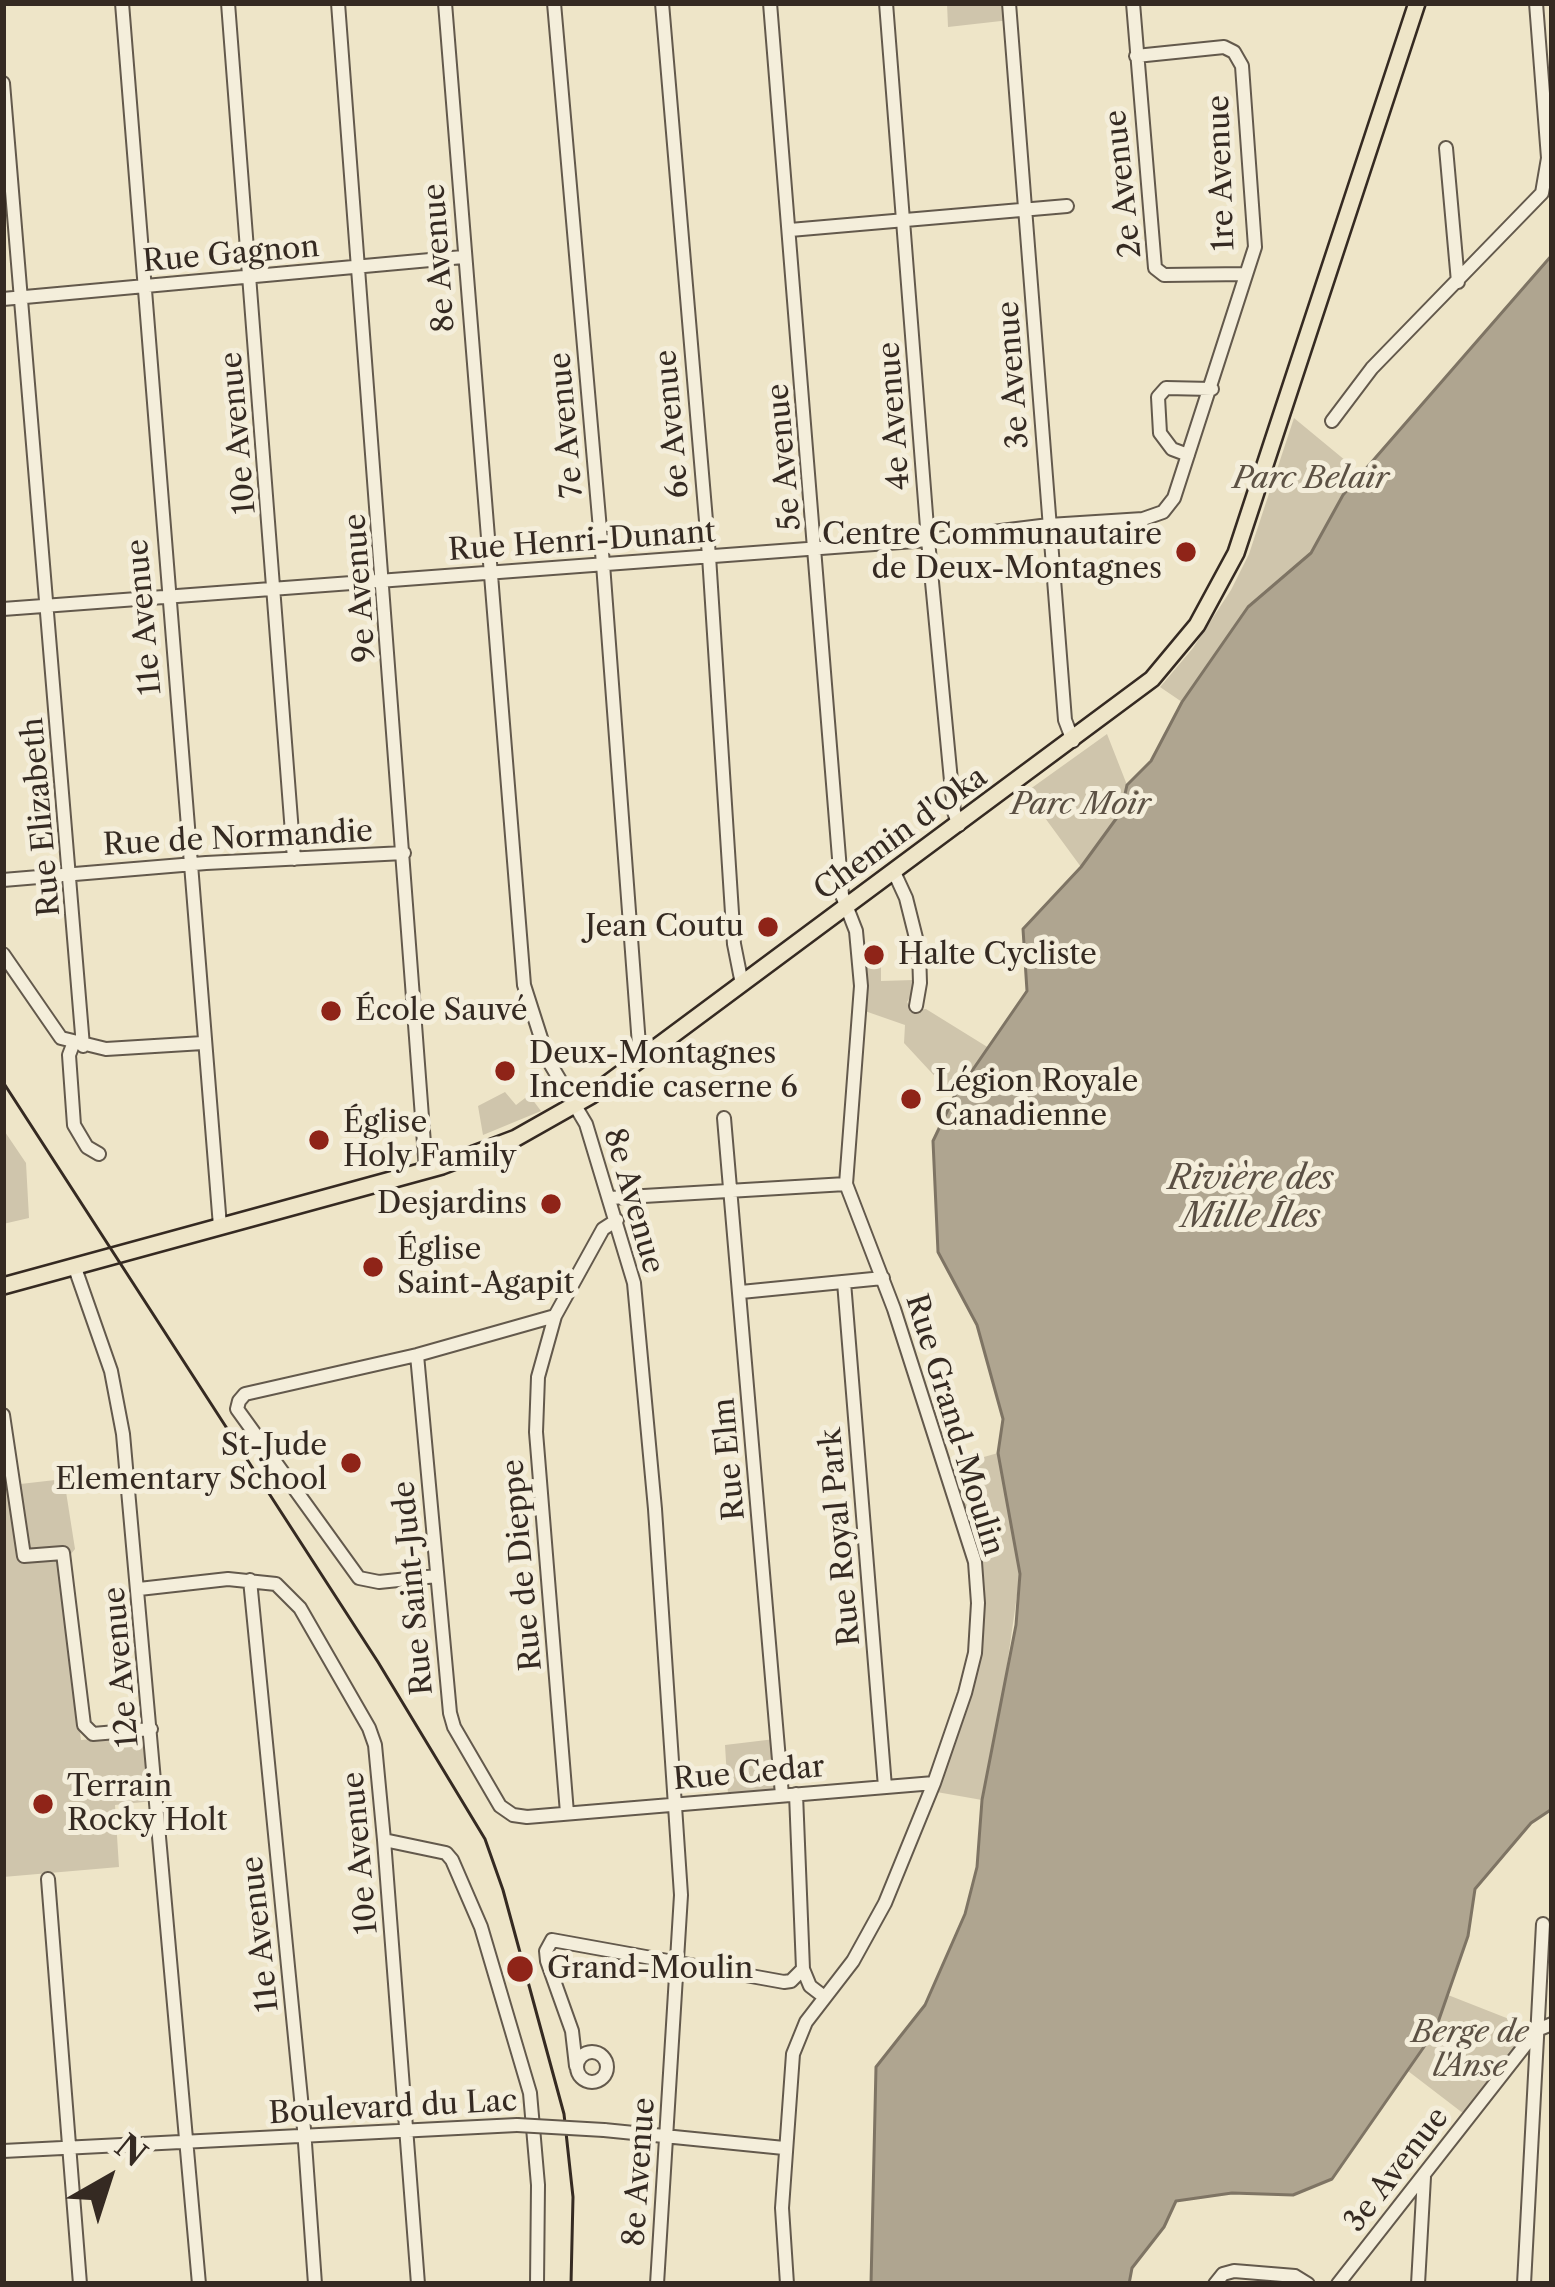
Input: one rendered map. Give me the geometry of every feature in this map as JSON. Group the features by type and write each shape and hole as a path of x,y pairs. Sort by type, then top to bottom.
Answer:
{"main road":[{"name":"Chemin d'Oka","path":"3,1286 488,1152 575,1104 645,1056 1073,741 1168,662 1197,625 1228,571 1418,3"}],"street":[{"name":"11e Avenue","path":"122,3 220,1226"},
{"name":"10e Avenue","path":"228,3 294,859"},
{"name":"9e Avenue","path":"338,3 426,1170"},
{"name":"8e Avenue","path":"445,3 524,985 544,1051 585,1120 634,1283 681,1895 657,2284"},
{"name":"7e Avenue","path":"554,3 639,1045 645,1056"},
{"name":"6e Avenue","path":"662,3 709,556 736,973 742,984"},
{"name":"5e Avenue","path":"770,3 842,895 847,906"},
{"name":"4e Avenue","path":"886,3 928,540 959,825"},
{"name":"3e Avenue","path":"1009,3 1065,720 1073,741"},
{"name":"2e Avenue","path":"1133,3 1155,268 1165,275 1246,274"},
{"path":"1332,422 1372,368 1542,193 1548,170 1549,118 1536,3"},
{"name":"1re Avenue","path":"1136,56 1224,47 1234,52 1242,66 1255,247 1174,498 1163,512"},
{"name":"Rue Elizabeth","path":"3,82 71,874 78,1044 69,1055 74,1126 87,1147 99,1154"},
{"path":"1446,148 1458,282"},
{"path":"790,230 1067,206"},
{"name":"Rue Gagnon","path":"3,299 464,257"},
{"path":"1188,455 1172,449 1160,434 1158,398 1166,388 1212,388"},
{"name":"Rue Henri-Dunant","path":"3,609 928,540 1122,521 1163,512"},
{"name":"Rue de Normandie","path":"3,880 404,854"},
{"path":"894,872 919,950 916,1006"},
{"name":"Rue Grand-Moulin","path":"787,2284 782,2221 793,2054 806,2022 868,1936 934,1783 975,1653 979,1604 975,1562 883,1278 846,1184 861,1011 857,938 847,906"},
{"path":"3,953 53,1030 78,1044 106,1049 202,1043"},
{"name":"Rue Elm","path":"724,1118 803,1969"},
{"path":"610,1198 846,1184"},
{"name":"Rue de Dieppe","path":"567,1813 536,1432 538,1377 555,1316 603,1229 617,1220"},
{"name":"12e Avenue","path":"75,1268 111,1371 123,1434 200,2284"},
{"path":"741,1292 883,1278"},
{"name":"Rue Royal Park","path":"844,1282 885,1787"},
{"path":"437,1576 379,1582 359,1578 237,1409 239,1401 245,1394 417,1355 555,1316"},
{"name":"Rue Saint-Jude","path":"417,1355 454,1727 500,1807 527,1817 567,1813"},
{"path":"3,1415 24,1556 63,1553 86,1728 96,1735 152,1729"},
{"name":"11e Avenue","path":"250,1580 305,2136 315,2284"},
{"name":"10e Avenue","path":"250,1580 276,1584 288,1592 375,1745 418,2284"},
{"path":"139,1589 250,1580"},
{"name":"Rue Cedar","path":"567,1813 934,1783"},
{"path":"385,1840 446,1853 481,1928 530,2093 538,2185 537,2284"},
{"path":"48,1879 80,2284"},
{"path":"1524,2284 1543,1924"},
{"path":"572,2031 603,2056 607,2065 602,2078 588,2082 579,2076 572,2031 547,1961 547,1945 559,1939 784,1982 803,1969 810,1986 824,1996"},
{"path":"1537,2030 1552,2024"},
{"name":"3e Avenue","path":"1338,2284 1537,2030"},
{"path":"576,2066 580,2057 594,2051"},
{"name":"Boulevard du Lac","path":"3,2151 518,2126 784,2148"},
{"path":"1418,2284 1424,2174"},
{"path":"1215,2284 1223,2273 1234,2271 1295,2276 1308,2284"}],"green space":[{"path":"947,3 1009,3 1010,20 948,27"},
{"name":"Parc Belair","path":"1294,418 1363,475 1343,495 1311,553 1248,607 1182,702 1160,687 1193,648 1249,554"},
{"name":"Parc Moir","path":"1107,734 1127,785 1121,812 1081,867 1026,792"},
{"path":"861,949 881,950 881,981 914,980 915,990 907,1002 912,1010 926,1009 989,1048 954,1097 904,1043 905,1025 862,1010"},
{"path":"505,1092 516,1105 529,1095 541,1111 483,1135 478,1106"},
{"path":"3,1129 26,1163 29,1218 3,1224"},
{"path":"998,1453 1020,1574 997,1736 982,1800 931,1791 975,1653 975,1562 945,1468"},
{"path":"64,1479 75,1549 59,1569 81,1740 147,1735 153,1801 115,1805 119,1867 3,1877 3,1486"},
{"path":"775,1739 779,1793 728,1794 725,1745"},
{"name":"Berge de l'Anse","path":"1448,1995 1537,2030 1468,2117 1408,2071"}],"water":[{"name":"Rivière des Mille Îles","path":"1552,255 1552,1809 1531,1823 1475,1889 1468,1936 1435,2031 1332,2179 1293,2195 1232,2193 1176,2201 1164,2227 1132,2268 1129,2284 871,2284 876,2067 925,2005 965,1914 977,1867 982,1800 1016,1625 1020,1574 998,1453 1003,1419 977,1325 938,1252 933,1141 954,1097 1027,991 1023,929 1081,867 1121,812 1127,785 1151,761 1182,702 1248,607 1311,553 1343,495"}],"tram line":[{"path":"3,1082 378,1662 485,1839 564,2114 573,2197 571,2284"}],"place":[{"name":"Centre Communautaire de Deux-Montagnes","path":"1186,552"},
{"name":"Jean Coutu","path":"768,927"},
{"name":"Halte Cycliste","path":"874,955"},
{"name":"École Sauvé","path":"331,1011"},
{"name":"Deux-Montagnes Incendie caserne 6","path":"505,1071"},
{"name":"Légion Royale Canadienne","path":"911,1099"},
{"name":"Église Holy Family","path":"319,1140"},
{"name":"Desjardins","path":"551,1204"},
{"name":"Église Saint-Agapit","path":"373,1267"},
{"name":"St-Jude Elementary School","path":"351,1463"},
{"name":"Terrain Rocky Holt","path":"43,1804"},
{"name":"Grand-Moulin","path":"520,1969"}]}
